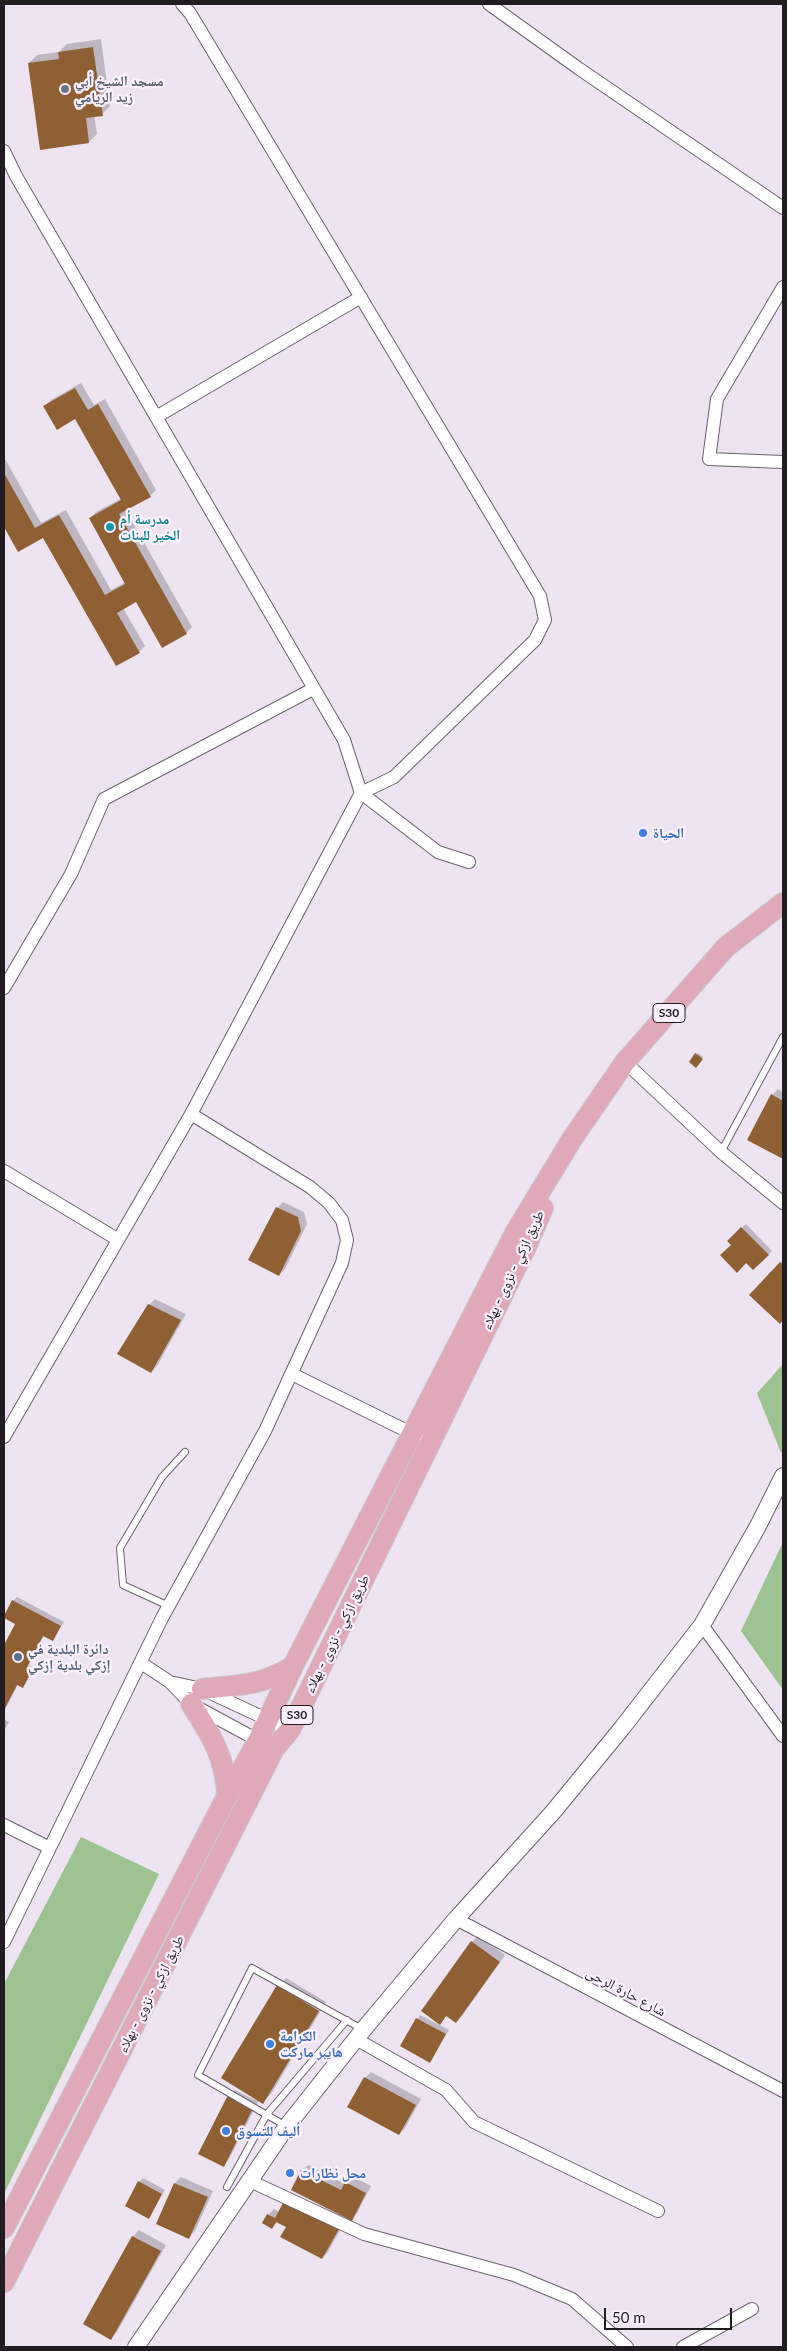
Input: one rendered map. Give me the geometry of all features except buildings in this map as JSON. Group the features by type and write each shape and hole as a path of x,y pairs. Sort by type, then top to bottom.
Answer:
{"main road":[{"name":"طريق ازكي - نزوى - بهلاء","path":"4,2282 266,1745 268,1721 293,1666 422,1438 527,1245 572,1139 625,1062 726,947 783,903"},
{"name":"طريق ازكي - نزوى - بهلاء","path":"4,2228 227,1796 266,1745 290,1730 422,1438"},
{"path":"227,1796 223,1762 196,1696 274,1678 293,1666"}],"street":[{"path":"4,1437 191,1114 361,793 394,777 535,640 545,620 540,596 190,13 182,4"},
{"path":"488,4 783,208"},
{"path":"4,151 16,176 344,740 361,793 438,852 469,862"},
{"path":"783,287 717,399 709,459 783,462"},
{"path":"156,417 361,297"},
{"path":"4,988 70,874 104,799 313,689"},
{"path":"625,1062 721,1152 783,1204"},
{"path":"4,1942 48,1847 169,1606 265,1431 342,1263 347,1240 342,1220 329,1203 310,1187 191,1114"},
{"path":"4,1171 117,1239"},
{"path":"292,1374 422,1438"},
{"path":"136,2347 287,2126 360,2034 456,1919 554,1812 702,1625 758,1526 783,1476"},
{"path":"702,1625 783,1736"},
{"path":"141,1663 196,1696 266,1745"},
{"path":"170,1682 196,1696 290,1730"},
{"path":"4,1825 48,1847"},
{"name":"شارع حارة الرحى","path":"456,1919 783,2091"},
{"path":"360,2034 446,2090 474,2122 658,2210"},
{"path":"250,2181 364,2234 514,2275 572,2298 628,2347"},
{"path":"683,2347 752,2309"}],"lane":[{"path":"721,1152 783,1036"},
{"path":"169,1606 123,1585 120,1548 162,1477 185,1452"},
{"path":"287,2126 198,2075 252,1968 347,2020 360,2034"},
{"path":"227,2187 267,2114 347,2020"}],"green space":[{"path":"783,1364 783,1450 781,1453 757,1393"},
{"path":"783,1542 783,1690 741,1631"},
{"path":"81,1837 159,1874 4,2194 4,1984"}],"place":[{"name":"مسجد الشيخ أبي زيد الريامي","path":"65,89"},
{"name":"مدرسة أم الخير للبنات","path":"110,527"},
{"name":"الحياة","path":"643,833"},
{"name":"دائرة البلدية في إزكي بلدية إزكي","path":"18,1657"},
{"name":"الكرامة هايبر ماركت","path":"270,2044"},
{"name":"أليف للتسوق","path":"226,2131"},
{"name":"محل نظارات","path":"290,2173"}]}
